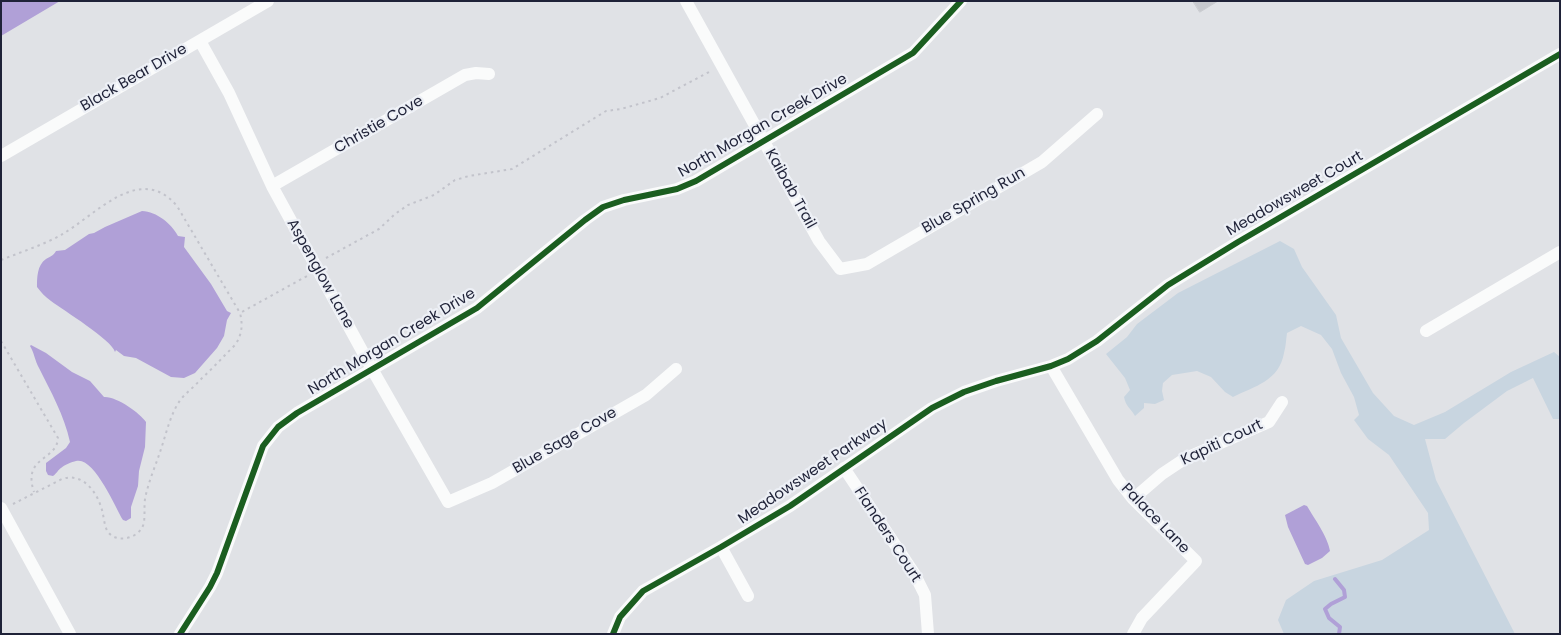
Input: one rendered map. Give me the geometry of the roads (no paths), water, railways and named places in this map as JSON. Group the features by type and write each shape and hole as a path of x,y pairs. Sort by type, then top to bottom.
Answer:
{"street":[{"name":"Black Bear Drive","path":"1,156 268,1"},
{"name":"Kaibab Trail","path":"686,1 819,241 840,269"},
{"name":"North Morgan Creek Drive","path":"180,634 217,573 263,446 278,427 297,413 477,308 603,207 624,200 677,189 696,181 913,53 961,1"},
{"name":"Aspenglow Lane","path":"200,41 229,93 272,186 372,369 448,502"},
{"name":"Meadowsweet Court","path":"1051,366 1068,359 1097,341 1168,284 1560,54"},
{"name":"Christie Cove","path":"272,186 465,76 476,73 489,74"},
{"name":"Blue Spring Run","path":"840,269 867,264 1042,162 1097,114"},
{"path":"1426,330 1560,252"},
{"name":"Meadowsweet Parkway","path":"613,634 620,616 643,591 721,548 790,506 932,408 964,392 1051,366"},
{"name":"Palace Lane","path":"1051,366 1118,480 1133,499 1196,561 1142,618 1132,634"},
{"name":"Blue Sage Cove","path":"448,502 492,483 646,395 676,369"},
{"name":"Kapiti Court","path":"1133,499 1162,474 1186,458 1269,422 1282,402"},
{"name":"Flanders Court","path":"844,468 918,580 925,594 928,634"},
{"path":"2,509 70,634"},
{"path":"721,548 748,596"}],"waterway":[{"path":"1335,579 1344,590 1345,597 1325,609 1329,618 1340,627 1339,634"}]}
